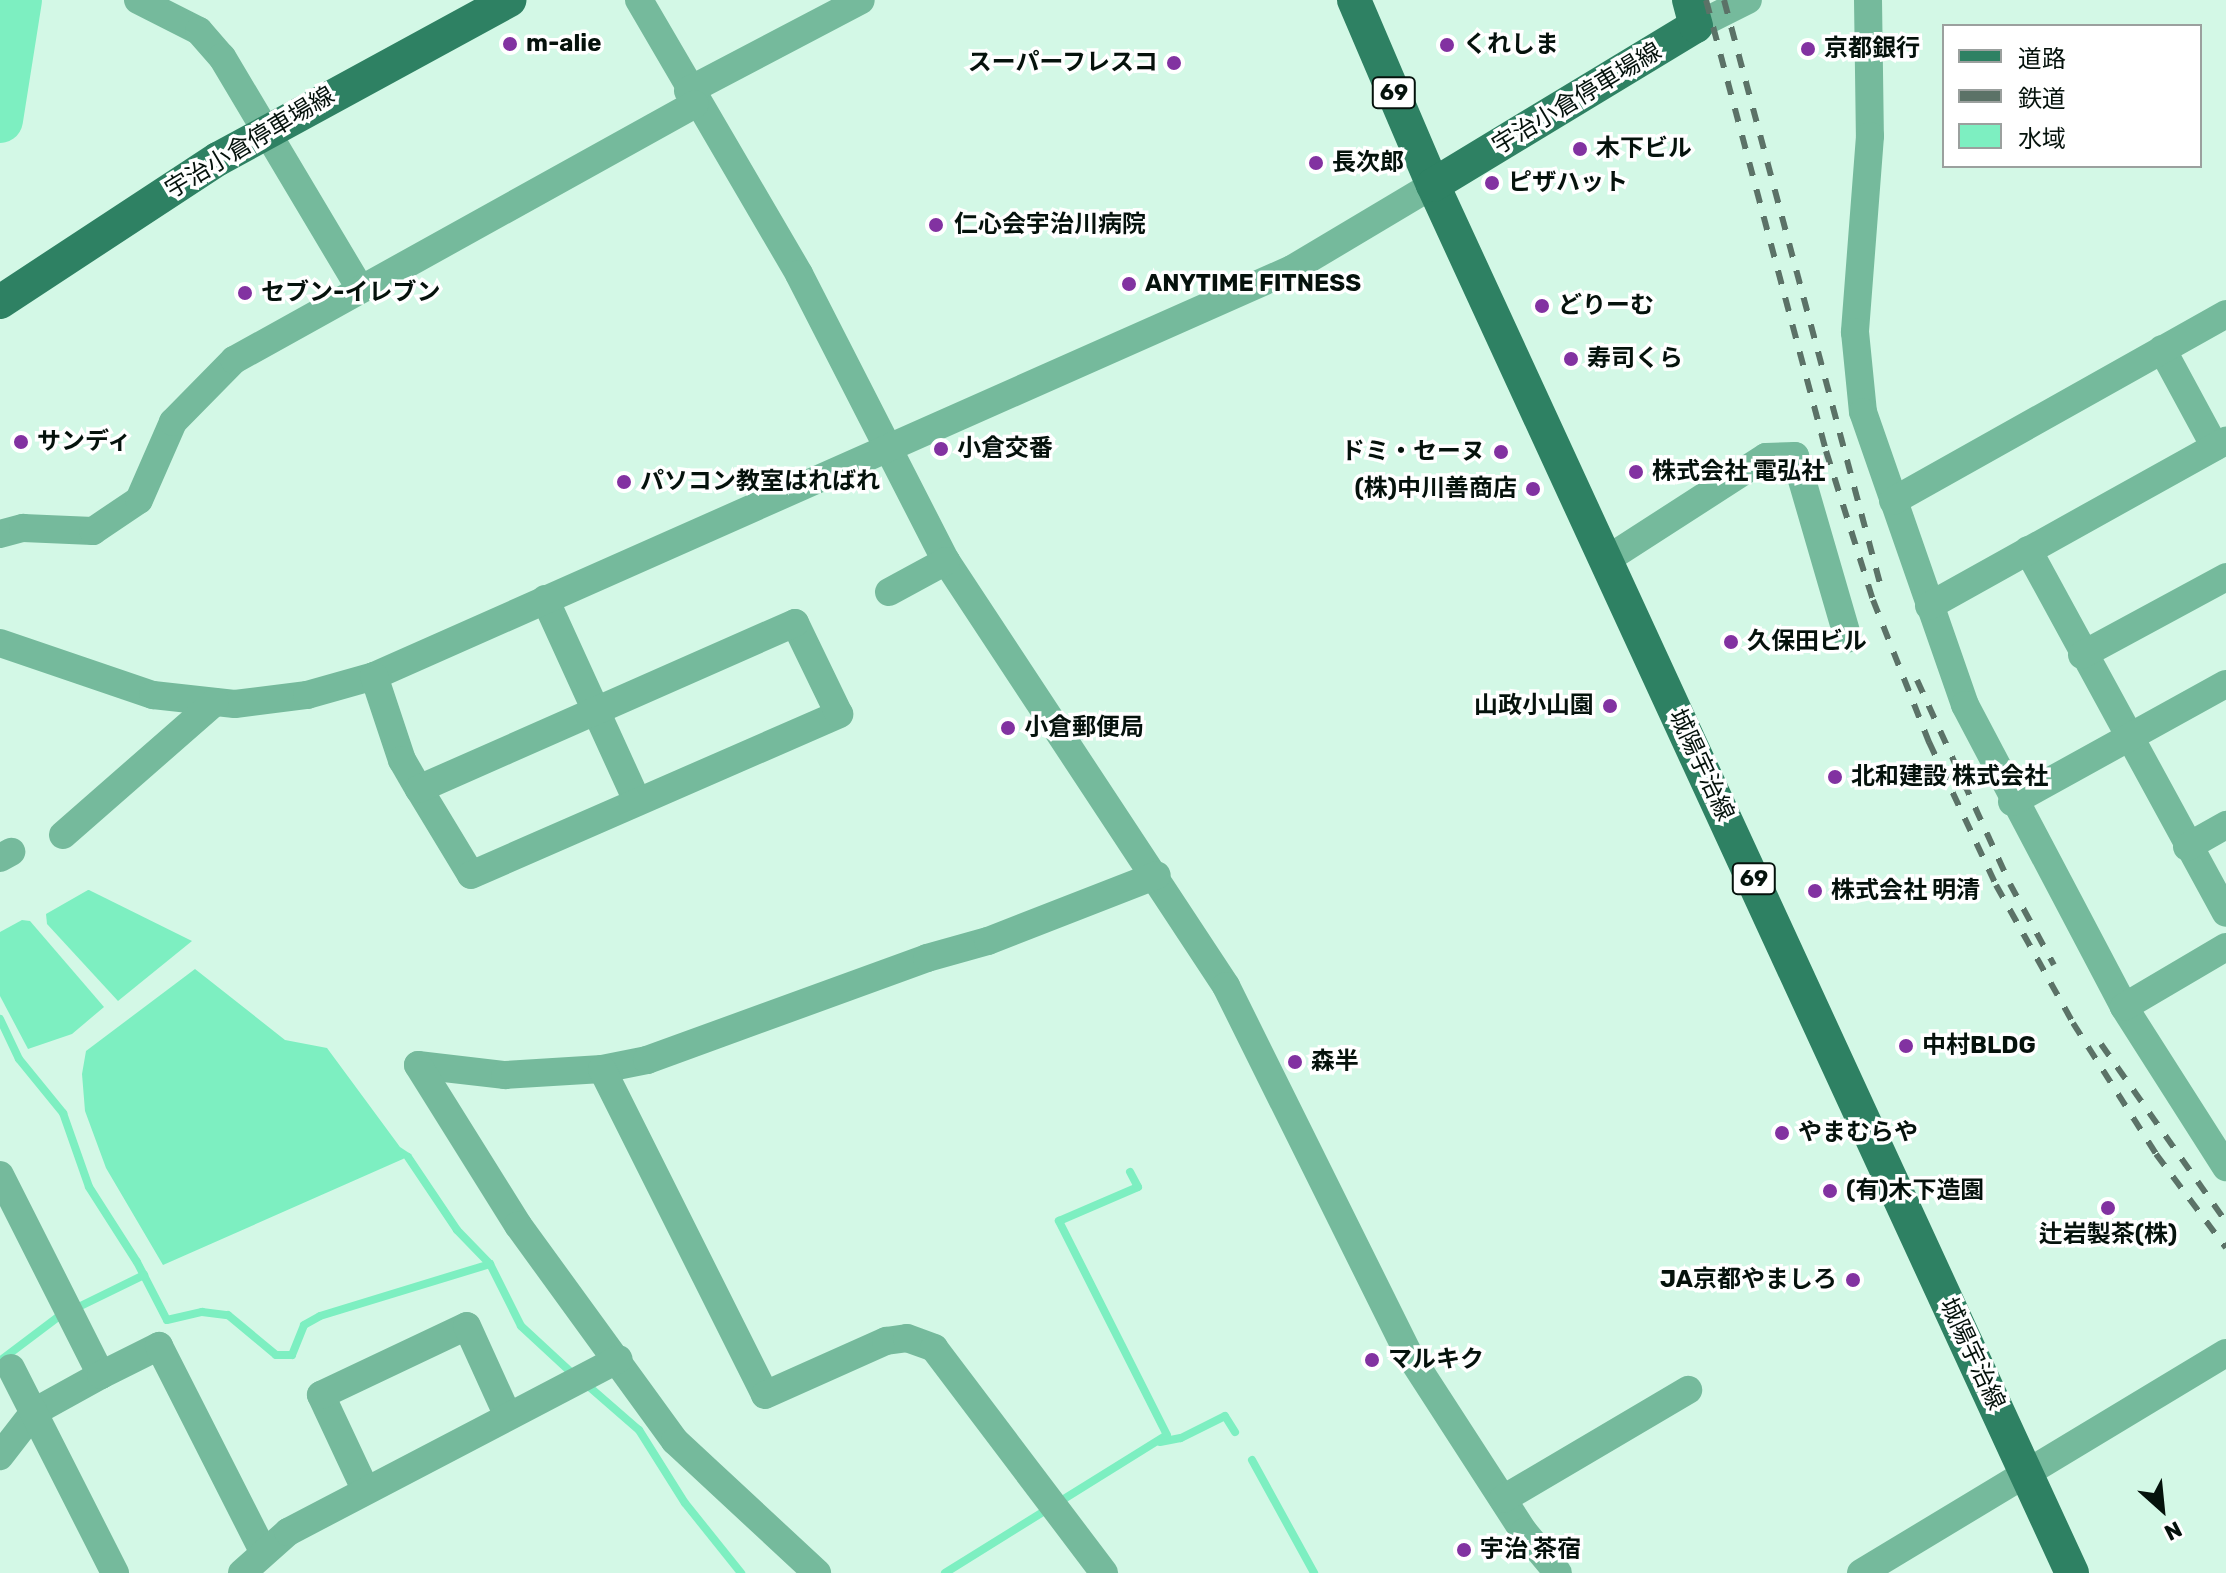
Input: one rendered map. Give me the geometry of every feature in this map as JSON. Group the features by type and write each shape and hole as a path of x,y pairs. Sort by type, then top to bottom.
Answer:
{"main road":[{"name":"宇治小倉停車場線","path":"0,302 267,131 510,0"},
{"name":"城陽宇治線","path":"1354,0 1433,185 2072,1573"},
{"name":"宇治小倉停車場線","path":"1433,185 1693,13"}],"street":[{"path":"138,0 199,31 222,57 359,287"},
{"path":"639,0 692,97 799,274 946,561 1157,875 1226,986 1410,1356 1503,1499 1558,1573"},
{"path":"0,534 23,528 93,531 105,524 139,500 173,422 234,360 692,97 821,9 861,0"},
{"path":"1693,13 1748,0"},
{"path":"1868,0 1870,136 1855,332 1863,412 1965,705 2012,802 2124,1007 2226,1167"},
{"path":"0,643 153,695 215,702 307,695 374,676 1292,269 1433,185"},
{"path":"1893,501 2226,314"},
{"path":"1929,606 2220,444 2162,349"},
{"path":"1606,560 1766,457 1795,456 1848,638"},
{"path":"2028,550 2082,655 2226,913"},
{"path":"889,592 946,561"},
{"path":"2082,655 2226,577"},
{"path":"545,599 637,801"},
{"path":"374,676 402,760 419,789 471,875 839,714 795,623 419,789"},
{"path":"2012,802 2226,684"},
{"path":"63,835 215,702"},
{"path":"2187,847 2226,825"},
{"path":"817,1573 675,1441 619,1359 518,1225 418,1065 505,1075 602,1069 712,1039 1079,908 1157,875"},
{"path":"2124,1007 2226,947"},
{"path":"602,1069 765,1395 886,1341 907,1338 934,1348 1103,1573"},
{"path":"0,1175 101,1375"},
{"path":"365,1489 321,1395 467,1326 507,1414"},
{"path":"0,1456 34,1412 159,1346 263,1551"},
{"path":"1861,1573 2226,1353"},
{"path":"242,1573 263,1551 365,1489 619,1359"},
{"path":"11,1368 115,1573"},
{"path":"1503,1499 1688,1390"}],"water":[{"path":"88,890 192,941 118,1001 47,924 46,914"},
{"path":"22,920 30,921 104,1007 72,1034 28,1049 0,996 0,932"},
{"path":"195,969 285,1040 327,1048 400,1147 412,1155 163,1265 106,1168 85,1111 82,1074 86,1051"}],"waterway":[{"path":"0,120 19,0"},
{"path":"0,1019 19,1059 63,1113 89,1187 137,1262 167,1320 202,1312 228,1315 276,1355 292,1355 304,1325 320,1316 490,1264 521,1326 575,1376"},
{"path":"408,1157 457,1230 490,1264"},
{"path":"945,1573 1167,1435 1059,1221 1138,1187 1130,1172"},
{"path":"1,1360 58,1317 144,1275"},
{"path":"586,1384 639,1430 685,1503 741,1573"},
{"path":"1160,1442 1181,1438 1225,1416 1235,1432"},
{"path":"1252,1460 1314,1573"}],"railway":[{"path":"1706,0 1826,451 1873,600 1929,742 1996,885 2073,1023 2156,1154 2226,1248"},
{"path":"1724,0 1881,587"},
{"path":"1917,680 2010,884 2054,965"},
{"path":"2101,1044 2226,1222"}],"place":[{"name":"m-alie","path":"510,44"},
{"name":"くれしま","path":"1447,45"},
{"name":"京都銀行","path":"1808,49"},
{"name":"スーパーフレスコ","path":"1174,63"},
{"name":"木下ビル","path":"1580,149"},
{"name":"長次郎","path":"1316,163"},
{"name":"ピザハット","path":"1492,183"},
{"name":"仁心会宇治川病院","path":"936,225"},
{"name":"ANYTIME FITNESS","path":"1129,284"},
{"name":"セブン-イレブン","path":"245,293"},
{"name":"どりーむ","path":"1542,306"},
{"name":"寿司くら","path":"1571,359"},
{"name":"サンディ","path":"21,442"},
{"name":"小倉交番","path":"941,449"},
{"name":"ドミ・セーヌ","path":"1501,452"},
{"name":"株式会社 電弘社","path":"1636,472"},
{"name":"パソコン教室はればれ","path":"624,482"},
{"name":"(株)中川善商店","path":"1533,489"},
{"name":"久保田ビル","path":"1731,642"},
{"name":"山政小山園","path":"1610,706"},
{"name":"小倉郵便局","path":"1008,728"},
{"name":"北和建設 株式会社","path":"1835,777"},
{"name":"株式会社 明清","path":"1815,891"},
{"name":"中村BLDG","path":"1906,1046"},
{"name":"森半","path":"1295,1062"},
{"name":"やまむらや","path":"1782,1133"},
{"name":"(有)木下造園","path":"1830,1191"},
{"name":"辻岩製茶(株)","path":"2108,1208"},
{"name":"JA京都やましろ","path":"1853,1280"},
{"name":"マルキク","path":"1372,1360"},
{"name":"宇治 茶宿","path":"1464,1550"}]}
